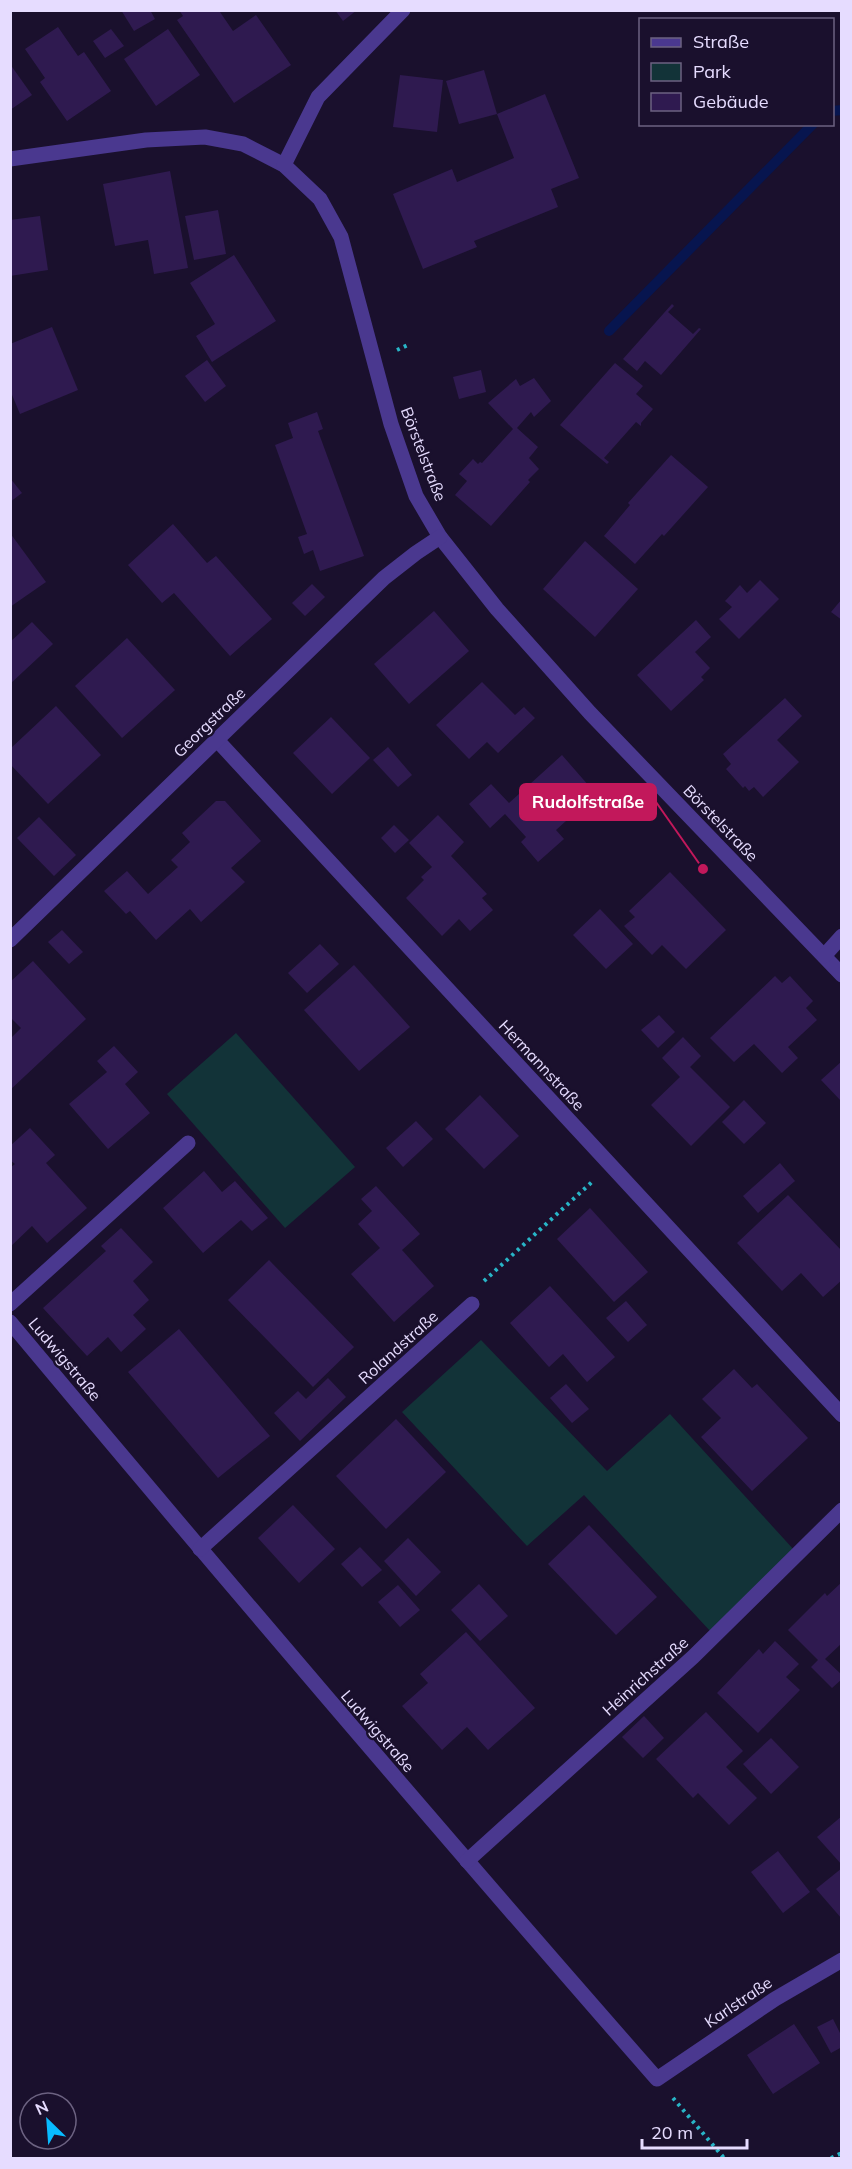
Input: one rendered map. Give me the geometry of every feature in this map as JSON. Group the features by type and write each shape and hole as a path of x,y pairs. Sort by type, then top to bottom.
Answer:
{"street":[{"path":"284,165 318,97 403,10"},
{"name":"Börstelstraße","path":"10,159 146,140 205,137 243,144 284,165 320,199 341,237 391,424 417,496 440,537 497,609 590,713 842,975"},
{"name":"Georgstraße","path":"10,940 384,578 440,537"},
{"name":"Hermannstraße","path":"217,740 842,1415"},
{"path":"824,956 842,936"},
{"path":"10,1304 188,1143"},
{"name":"Rolandstraße","path":"200,1549 472,1304"},
{"name":"Ludwigstraße","path":"10,1322 466,1862 657,2079"},
{"name":"Heinrichstraße","path":"466,1862 693,1657 842,1510"},
{"name":"Karlstraße","path":"657,2079 775,1999 842,1960"}],"path":[{"path":"472,1304 472,1293 610,1166"},
{"path":"657,2079 724,2158"},
{"path":"831,2158 842,2153"}],"green space":[{"path":"236,1033 355,1167 285,1228 167,1094"},
{"path":"481,1340 607,1471 670,1414 795,1551 711,1632 584,1495 527,1546 402,1412"}],"building":[{"path":"121,10 150,10 155,19 134,31"},
{"path":"179,10 222,10 220,12 233,31 256,15 291,65 234,103 177,20 183,16"},
{"path":"335,10 357,10 343,21"},
{"path":"58,27 78,56 84,52 111,91 67,121 40,82 45,78 25,49"},
{"path":"111,29 124,46 105,58 93,41"},
{"path":"168,29 200,75 156,106 124,59"},
{"path":"10,64 32,95 10,110"},
{"path":"484,70 497,114 459,124 446,81"},
{"path":"400,75 443,80 437,132 393,127"},
{"path":"545,94 579,178 551,189 558,207 474,241 477,247 423,269 393,194 452,169 457,182 514,158 497,114"},
{"path":"170,171 188,268 154,274 148,240 115,246 103,184"},
{"path":"218,210 226,254 194,260 185,216"},
{"path":"40,216 48,270 10,276 10,220"},
{"path":"234,255 276,321 212,362 196,336 215,324 190,283"},
{"path":"672,304 674,306 668,312 693,334 699,328 701,329 661,375 645,361 637,371 623,359"},
{"path":"52,327 78,390 20,414 10,390 10,344"},
{"path":"207,360 226,386 205,402 185,376"},
{"path":"615,363 643,386 636,394 653,409 641,426 636,422 604,458 609,462 607,464 560,425"},
{"path":"481,370 486,392 459,399 453,377"},
{"path":"534,378 551,401 534,417 531,412 517,428 538,447 529,458 539,469 491,526 455,495 467,481 459,474 473,459 478,464 482,463 513,429 488,403 516,379 520,386"},
{"path":"317,412 323,429 318,431 364,556 320,571 313,550 304,554 298,537 307,534 275,445 293,438 288,423"},
{"path":"671,455 708,487 635,564 604,536 630,505 628,503"},
{"path":"10,478 22,493 10,502"},
{"path":"173,524 207,563 216,556 272,619 230,656 174,593 162,603 128,565"},
{"path":"10,533 46,582 10,607"},
{"path":"585,541 638,589 595,637 543,589"},
{"path":"760,580 779,599 739,639 719,619 732,607 725,601 740,585 747,593"},
{"path":"312,584 325,597 305,616 292,603"},
{"path":"842,599 842,620 831,612"},
{"path":"434,611 469,651 409,704 374,664"},
{"path":"696,620 711,637 695,652 710,668 701,677 704,680 671,711 637,675"},
{"path":"32,622 53,644 10,684 10,642"},
{"path":"127,638 175,690 122,738 75,686"},
{"path":"482,682 515,715 524,707 535,718 498,753 487,742 469,759 436,725"},
{"path":"785,698 802,716 777,740 799,762 763,797 754,787 749,791 745,786 743,788 726,769 731,764 723,754"},
{"path":"56,706 101,755 48,804 10,764 10,749"},
{"path":"331,717 370,758 332,794 293,753"},
{"path":"388,747 412,775 398,787 373,760"},
{"path":"562,755 596,794 556,830 564,839 538,862 521,842 526,837 505,814 490,828 469,804 491,784 509,803"},
{"path":"216,801 225,801 261,841 231,868 245,882 201,922 190,909 156,940 130,911 126,914 104,891 127,871 148,894 178,867 171,860 190,842 182,833"},
{"path":"438,815 464,842 451,856 487,894 482,898 493,910 470,931 459,919 442,936 406,898 424,880 421,877 432,867 409,843"},
{"path":"39,817 76,855 54,876 17,838"},
{"path":"394,825 409,840 395,853 381,838"},
{"path":"670,872 726,930 686,969 662,945 652,955 624,926 635,917 629,911"},
{"path":"600,909 633,944 606,969 573,935"},
{"path":"62,930 83,952 69,964 48,942"},
{"path":"320,944 339,964 307,993 288,973"},
{"path":"33,961 86,1019 10,1090 10,1039 21,1028 10,1017 10,982"},
{"path":"354,965 410,1027 359,1071 304,1010"},
{"path":"775,976 782,983 790,976 813,1001 806,1008 817,1020 788,1047 798,1058 782,1073 754,1044 734,1062 710,1038"},
{"path":"659,1015 675,1032 658,1048 641,1030"},
{"path":"683,1037 701,1056 690,1067 730,1107 691,1146 651,1105 680,1077 662,1058"},
{"path":"114,1046 138,1072 125,1084 150,1113 108,1149 69,1104 107,1072 97,1061"},
{"path":"842,1061 842,1102 821,1080"},
{"path":"480,1095 519,1136 484,1169 445,1129"},
{"path":"744,1100 766,1123 744,1144 722,1122"},
{"path":"416,1121 433,1139 403,1167 386,1148"},
{"path":"30,1128 55,1155 46,1163 87,1208 47,1243 32,1226 10,1247 10,1168 15,1164 10,1160 10,1146"},
{"path":"780,1163 795,1181 758,1213 743,1196"},
{"path":"204,1171 222,1192 235,1181 268,1218 252,1231 241,1220 203,1253 163,1208"},
{"path":"376,1186 420,1234 402,1250 434,1286 394,1322 351,1274 380,1248 358,1224 372,1211 361,1199"},
{"path":"788,1195 842,1251 842,1280 823,1297 801,1273 782,1291 737,1243"},
{"path":"590,1208 648,1272 614,1302 557,1239"},
{"path":"121,1228 153,1262 133,1281 149,1300 133,1315 146,1329 121,1352 108,1337 87,1356 43,1308 106,1251 101,1246"},
{"path":"269,1260 354,1347 313,1387 228,1300"},
{"path":"550,1286 615,1357 587,1382 563,1354 549,1367 510,1323"},
{"path":"626,1301 647,1325 628,1342 606,1318"},
{"path":"179,1329 270,1436 218,1478 128,1372"},
{"path":"734,1369 752,1388 757,1384 808,1438 752,1491 701,1437 721,1418 702,1399"},
{"path":"328,1378 346,1397 300,1441 274,1413 298,1391 306,1399"},
{"path":"566,1384 589,1409 572,1423 550,1398"},
{"path":"396,1419 446,1472 386,1529 336,1476"},
{"path":"293,1505 335,1549 299,1583 258,1538"},
{"path":"589,1525 657,1597 616,1635 548,1564"},
{"path":"408,1538 441,1572 416,1596 384,1561"},
{"path":"360,1547 382,1570 362,1587 341,1564"},
{"path":"842,1582 842,1643 825,1659 842,1675 842,1679 832,1688 811,1667 818,1660 788,1630 825,1593 827,1596"},
{"path":"479,1584 508,1616 480,1641 451,1610"},
{"path":"398,1585 420,1610 400,1627 378,1602"},
{"path":"466,1632 535,1708 488,1750 467,1727 442,1750 402,1706 428,1683 420,1674"},
{"path":"775,1641 799,1664 786,1677 800,1690 758,1733 717,1693 759,1649 763,1654"},
{"path":"706,1712 743,1751 726,1767 757,1798 729,1825 698,1793 693,1798 656,1759"},
{"path":"644,1716 664,1738 643,1758 622,1737"},
{"path":"771,1738 799,1767 771,1794 743,1764"},
{"path":"842,1816 842,1865 817,1837"},
{"path":"778,1851 810,1892 783,1913 751,1872"},
{"path":"842,1868 842,1919 816,1889"},
{"path":"833,2019 842,2037 842,2047 831,2053 817,2027"},
{"path":"794,2024 820,2063 773,2094 747,2055"}],"waterway":[{"path":"834,111 842,110"},
{"path":"609,331 811,126"}],"place":[{"name":"Rudolfstraße","path":"703,869"}]}
